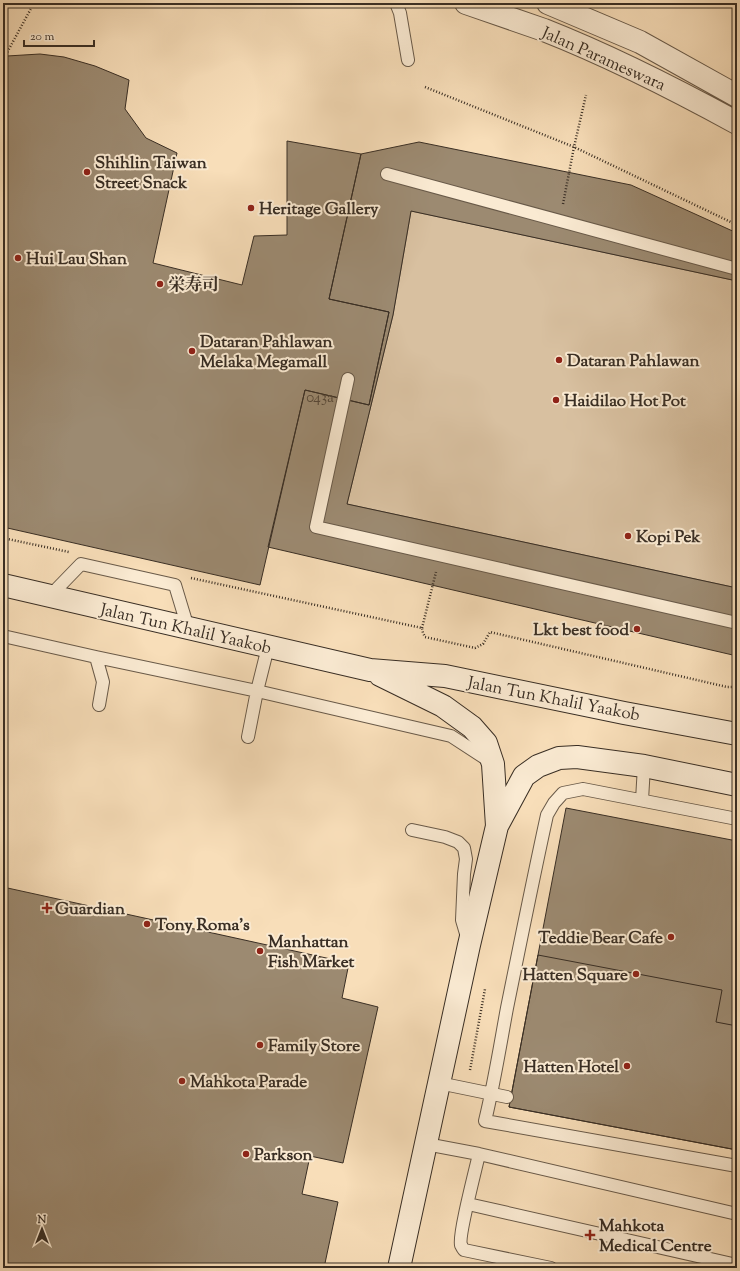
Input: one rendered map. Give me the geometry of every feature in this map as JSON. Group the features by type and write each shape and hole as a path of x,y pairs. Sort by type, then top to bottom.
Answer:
{"main road":[{"name":"Jalan Parameswara","path":"466,3 544,30 592,51 643,74 737,123"},
{"name":"Jalan Parameswara","path":"548,3 640,42 737,96"},
{"name":"Jalan Tun Khalil Yaakob","path":"3,585 370,670 445,676 624,713 737,734"},
{"name":"Jalan Tun Khalil Yaakob","path":"370,670 443,706 472,727 486,743 493,764 497,826"},
{"path":"399,1268 469,945 497,826 524,776 538,766 559,758 577,756 644,766 737,784"}],"lane":[{"path":"396,3 400,13 408,60"},
{"path":"387,174 737,269"},
{"path":"348,379 316,527 737,623"},
{"path":"50,596 81,564 175,585 188,628"},
{"path":"3,636 257,691 451,736 493,764"},
{"path":"248,737 268,647"},
{"path":"96,657 103,682 99,705"},
{"path":"642,800 644,766"},
{"path":"737,818 583,789 563,793 554,803 547,815 494,1075 492,1094 485,1121 737,1166"},
{"path":"412,830 445,837 458,842 464,848 466,859 462,920 469,945"},
{"path":"439,1083 507,1097"},
{"path":"426,1144 479,1154 737,1214"},
{"path":"479,1154 460,1239 464,1250 551,1268"},
{"path":"468,1204 737,1265"}],"path":[{"path":"3,60 34,3"},
{"path":"425,87 574,148 737,225"},
{"path":"562,210 586,95"},
{"path":"3,538 73,553"},
{"path":"437,567 422,628 425,637 475,648 483,644 490,632 737,687"},
{"path":"189,578 422,628"}],"shaded area":[{"name":"Dataran Pahlawan","path":"411,211 737,281 737,588 347,504 393,315"}],"building":[{"name":"Dataran Pahlawan Melaka Megamall","path":"40,54 64,57 95,66 129,80 125,109 146,138 177,153 153,263 242,285 254,236 287,235 287,141 361,154 329,299 389,312 369,405 305,390 260,585 3,527 3,79 7,56"},
{"path":"419,142 631,185 737,233 737,281 411,211 393,315 347,504 737,588 737,656 268,547 305,390 369,405 389,312 329,299 361,154"},
{"name":"Hatten Square","path":"566,808 737,841 737,1150 509,1107"},
{"name":"Mahkota Parade","path":"3,887 349,963 342,998 378,1007 343,1163 310,1156 302,1194 338,1202 324,1268 3,1268"},
{"name":"Hatten Hotel","path":"538,955 722,990 716,1022 737,1026 737,1150 509,1107"}],"place":[{"name":"Shihlin Taiwan Street Snack","path":"87,172"},
{"name":"Heritage Gallery","path":"251,208"},
{"name":"Hui Lau Shan","path":"18,258"},
{"name":"栄寿司","path":"160,284"},
{"name":"Dataran Pahlawan Melaka Megamall","path":"192,351"},
{"name":"Dataran Pahlawan","path":"559,360"},
{"name":"Haidilao Hot Pot","path":"556,400"},
{"name":"Kopi Pek","path":"628,536"},
{"name":"Lkt best food","path":"637,629"},
{"name":"Guardian","path":"47,908"},
{"name":"Tony Roma's","path":"147,924"},
{"name":"Teddie Bear Cafe","path":"671,937"},
{"name":"Manhattan Fish Market","path":"260,951"},
{"name":"Hatten Square","path":"636,974"},
{"name":"Family Store","path":"260,1045"},
{"name":"Hatten Hotel","path":"627,1066"},
{"name":"Mahkota Parade","path":"182,1081"},
{"name":"Parkson","path":"246,1154"},
{"name":"Mahkota Medical Centre","path":"590,1235"}]}
